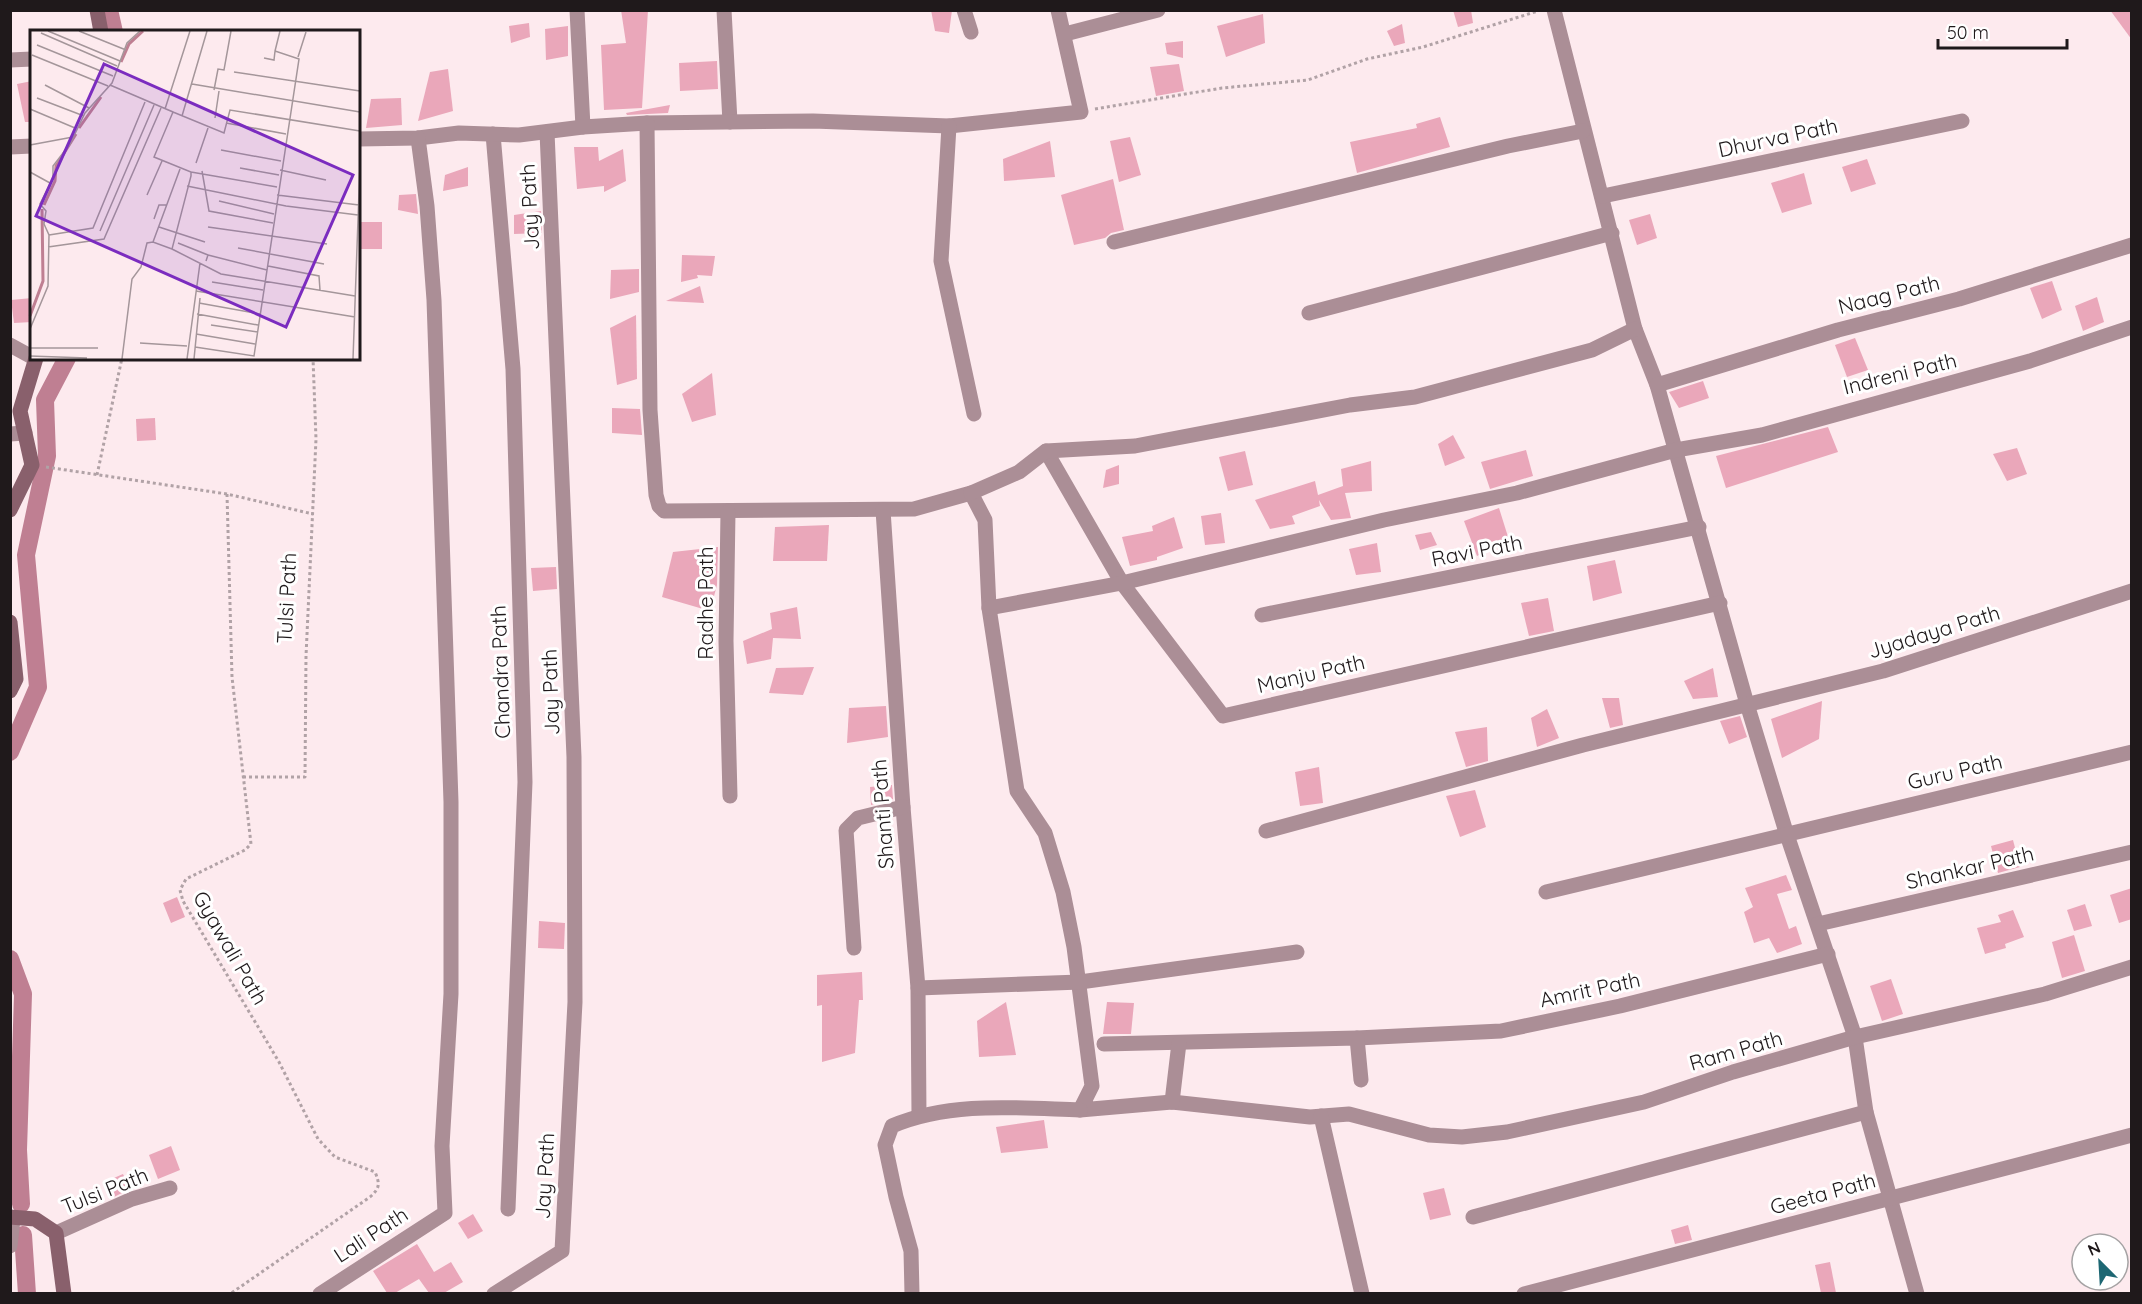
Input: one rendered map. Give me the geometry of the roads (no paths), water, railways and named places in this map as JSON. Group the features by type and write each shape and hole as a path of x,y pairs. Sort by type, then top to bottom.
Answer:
{"street":[{"path":"97,10 101,30"},
{"path":"577,10 583,127"},
{"path":"724,10 730,122"},
{"path":"964,10 971,32"},
{"path":"360,139 418,138 459,133 519,135 583,127 647,123 846,122 949,126 1081,112 1058,10"},
{"path":"1065,34 1158,10"},
{"path":"1554,10 1583,130 1603,195 1635,329 1657,385 1699,527 1747,704 1786,832 1855,1038 1866,1112 1917,1293"},
{"path":"10,60 30,59"},
{"name":"Dhurva Path","path":"1603,195 1962,121"},
{"path":"647,123 650,410 656,495 659,506 664,511 914,509 971,493 1019,472 1046,451 1135,446 1350,405 1415,397 1592,350 1635,329"},
{"path":"949,126 941,261 974,414"},
{"path":"1114,242 1508,146 1583,130"},
{"name":"Jay Path","path":"494,1293 562,1251 575,1002 574,757 547,132"},
{"name":"Chandra Path","path":"493,134 513,369 525,782 508,1209"},
{"name":"Lali Path","path":"320,1293 445,1213 442,1146 451,994 451,802 434,300 428,206 418,138"},
{"path":"10,147 30,146"},
{"path":"1309,313 1612,233"},
{"name":"Naag Path","path":"1657,385 1838,330 1959,299 2132,245"},
{"name":"Indreni Path","path":"989,608 1122,583 1384,520 1517,493 1676,450 1762,435 1846,410 1938,388 2030,361 2132,327"},
{"path":"10,345 30,356"},
{"path":"10,510 32,465 18,434 20,411 33,360"},
{"name":"Manju Path","path":"1046,451 1122,583 1223,716 1720,603"},
{"path":"971,493 985,520 989,608 1017,790 1045,832 1063,892 1080,982 1092,1086 1080,1110"},
{"name":"Shanti Path","path":"883,510 918,988 918,1115"},
{"name":"Radhe Path","path":"728,512 727,693 730,795"},
{"name":"Ravi Path","path":"1262,615 1699,527"},
{"name":"Jyadaya Path","path":"1266,831 1583,745 1883,671 2132,591"},
{"path":"10,622 16,680 10,691"},
{"name":"Guru Path","path":"1546,892 1786,832 2132,752"},
{"path":"854,948 846,830 858,818 903,807"},
{"name":"Shankar Path","path":"1818,924 2132,852"},
{"path":"918,988 1080,982 1297,952"},
{"name":"Amrit Path","path":"1104,1044 1357,1038 1501,1031 1620,1006 1828,954"},
{"name":"Ram Path","path":"912,1293 911,1251 885,1146 892,1126 918,1115 990,1107 1080,1110 1172,1102 1321,1116 1349,1114 1429,1135 1461,1137 1507,1132 1644,1102 1733,1072 1855,1038 2045,994 2132,968"},
{"path":"1357,1038 1361,1080"},
{"path":"1172,1102 1179,1043"},
{"path":"1473,1217 1866,1112"},
{"path":"1321,1116 1362,1293"},
{"name":"Geeta Path","path":"1524,1293 2132,1135"},
{"name":"Tulsi Path","path":"56,1233 132,1199 170,1188"},
{"path":"10,1246 12,1218 35,1220 56,1233 64,1293"}],"waterway":[{"path":"109,10 114,30"},
{"path":"10,752 38,687 26,555 47,456 45,400 66,360"},
{"path":"10,959 23,994 18,1150 21,1204"},
{"path":"23,1235 27,1294"}]}
